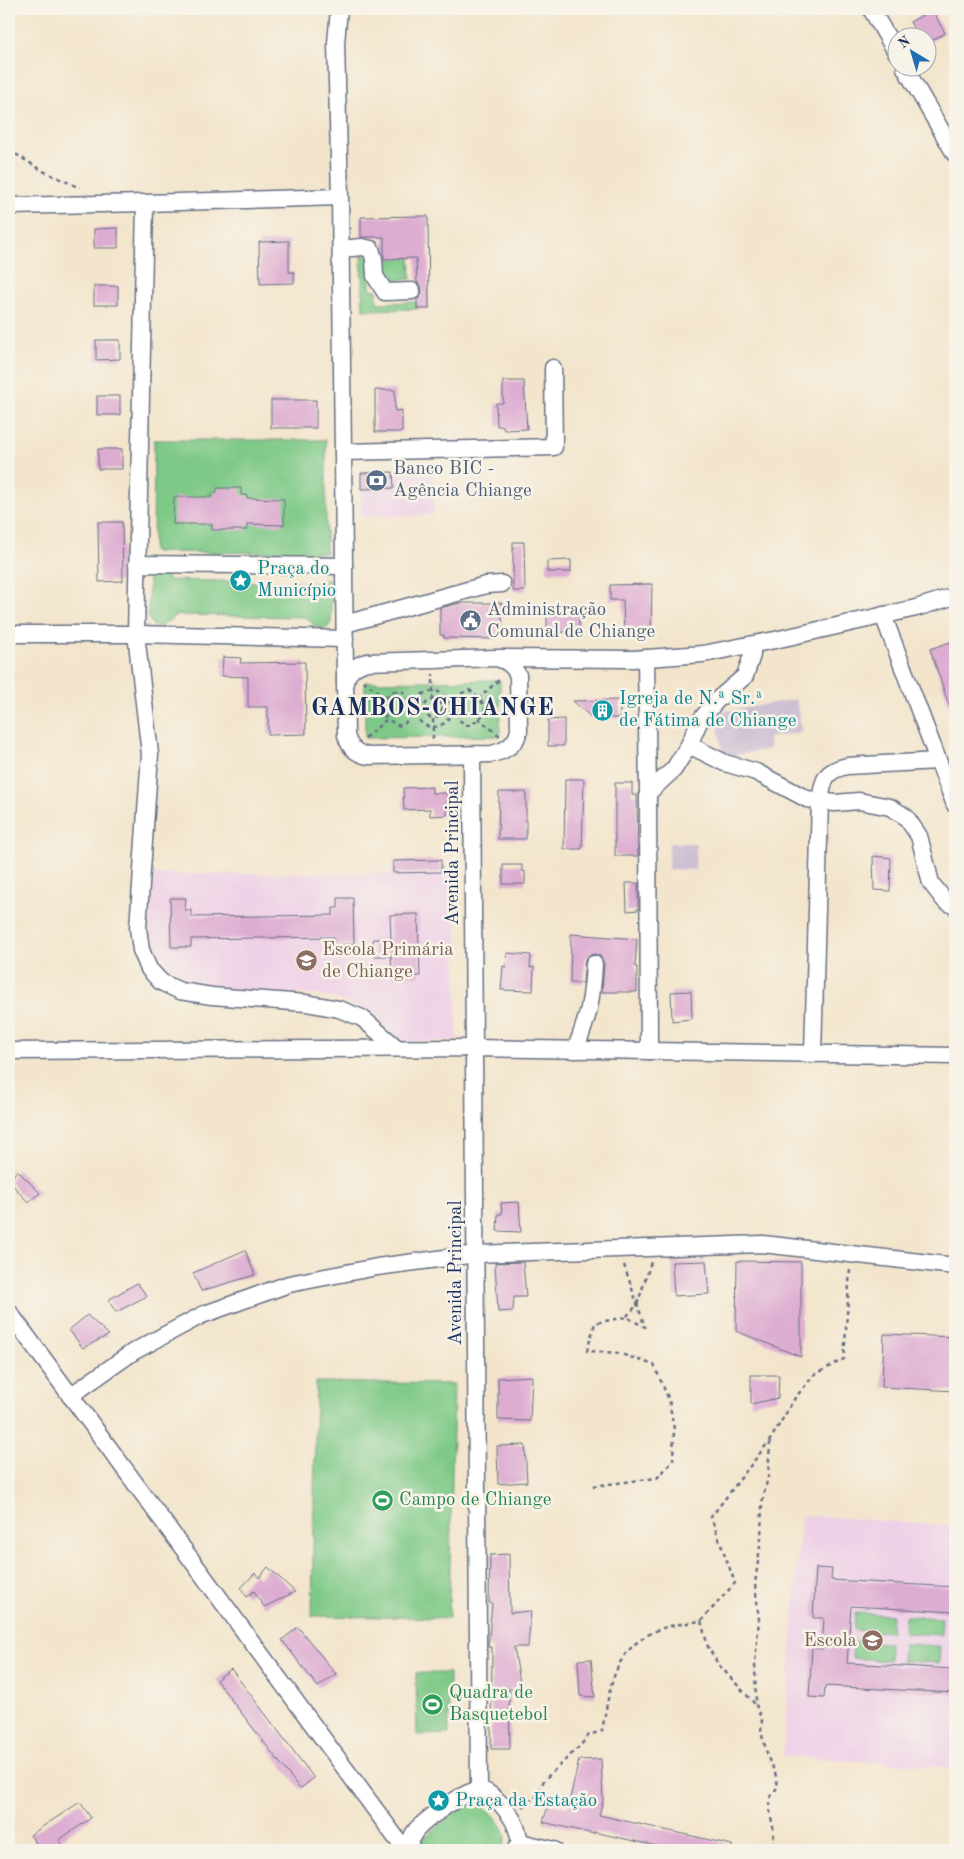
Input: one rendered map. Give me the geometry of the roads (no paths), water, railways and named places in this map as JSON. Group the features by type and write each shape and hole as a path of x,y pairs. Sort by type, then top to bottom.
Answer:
{"street":[{"path":"338,9 336,43 341,249 345,632 348,677 346,735 348,743 360,754 368,756 472,755 492,754 502,751 516,739 519,731 518,675 514,667 506,661 497,658"},
{"path":"871,9 886,35"},
{"path":"911,78 955,154"},
{"path":"9,206 340,197"},
{"path":"144,203 136,634 150,754 138,928 141,950 149,969 161,982 180,991 212,996 306,1003 339,1009 362,1018 397,1048"},
{"path":"341,249 362,247 371,249 374,258 375,276 385,292 412,291"},
{"path":"343,452 554,447 553,368"},
{"path":"137,564 344,566"},
{"path":"9,634 345,632 486,584 502,584"},
{"path":"348,677 353,668 367,662 497,658 646,658 703,654 752,645 883,615 955,596"},
{"path":"883,615 955,805"},
{"path":"648,792 674,769 690,745 699,722 716,701 745,676 752,655 752,645"},
{"path":"646,658 649,1051"},
{"path":"690,745 725,763 756,772 807,799 835,803 858,801 890,807 906,817 919,836 931,883 945,901 955,906"},
{"name":"Avenida Principal","path":"472,755 479,1790"},
{"path":"813,1054 820,800 826,777 835,768 847,766 938,760"},
{"path":"575,1050 591,1005 594,964"},
{"path":"9,1051 474,1048 955,1056"},
{"path":"70,1396 134,1352 202,1315 289,1284 377,1267 476,1254 763,1244 955,1266"},
{"path":"9,1312 405,1850"},
{"path":"409,1850 409,1842 417,1830 462,1794 479,1790 491,1794 516,1825 517,1846 554,1850"}],"place":[{"name":"Banco BIC - Agência Chiange","path":"377,480"},
{"name":"Praça do Município","path":"241,580"},
{"name":"Administração Comunal de Chiange","path":"471,621"},
{"name":"Igreja de N.ª Sr.ª de Fátima de Chiange","path":"603,710"},
{"name":"Escola Primária de Chiange","path":"306,961"},
{"name":"Campo de Chiange","path":"383,1500"},
{"name":"Escola","path":"873,1641"},
{"name":"Quadra de Basquetebol","path":"433,1704"},
{"name":"Praça da Estação","path":"439,1801"}],"district":[{"name":"GAMBOS-CHIANGE","path":"433,709"}]}
